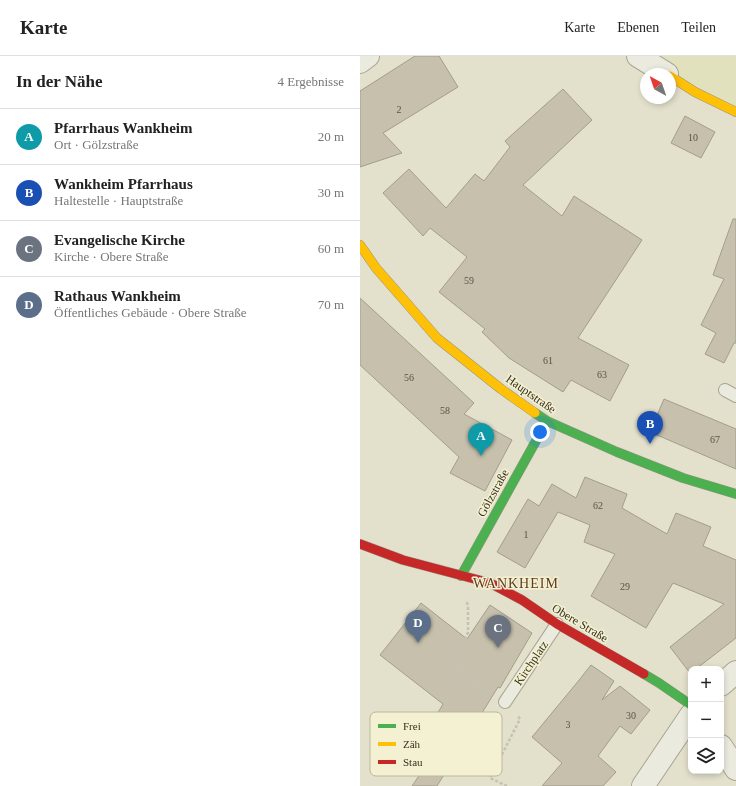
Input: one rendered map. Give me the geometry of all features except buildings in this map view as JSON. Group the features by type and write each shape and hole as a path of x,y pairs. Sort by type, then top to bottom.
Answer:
{"street":[{"path":"360,62 368,56"},
{"path":"638,56 657,68"},
{"path":"676,80 695,92 736,112"},
{"name":"Hauptstraße","path":"360,245 376,268 437,338 501,389 547,421 617,452 683,478 736,494"},
{"name":"Gölzstraße","path":"461,576 547,421"},
{"name":"Obere Straße","path":"360,544 402,560 490,583 522,600 557,624 659,683 688,703"},
{"path":"724,682 736,672"},
{"path":"643,786 688,719"},
{"path":"724,750 736,768"}],"lane":[{"path":"725,390 736,396"},
{"name":"Kirchplatz","path":"505,702 557,624"}],"path":[{"path":"461,576 468,608 468,632 458,662 463,678 505,702 520,719 502,754"},
{"path":"491,776 490,778 507,786"}],"green space":[{"path":"638,56 736,56 736,112 676,78 676,68 659,68"}],"traffic: fast":[{"path":"535,413 547,421 617,452 683,478 736,494"},
{"path":"461,576 547,421"},
{"path":"644,674 688,703"}],"traffic: slow":[{"path":"676,80 695,92 736,112"},
{"path":"360,245 376,268 437,338 501,389 535,413"}],"traffic: jam":[{"path":"360,544 403,560 490,583 522,600 557,624 644,674"}],"place":[{"name":"Wankheim Pfarrhaus","path":"650,444"},
{"name":"Pfarrhaus Wankheim","path":"481,456"},
{"name":"Rathaus Wankheim","path":"418,643"},
{"name":"Evangelische Kirche","path":"498,648"}],"district":[{"name":"WANKHEIM","path":"516,583"}]}
